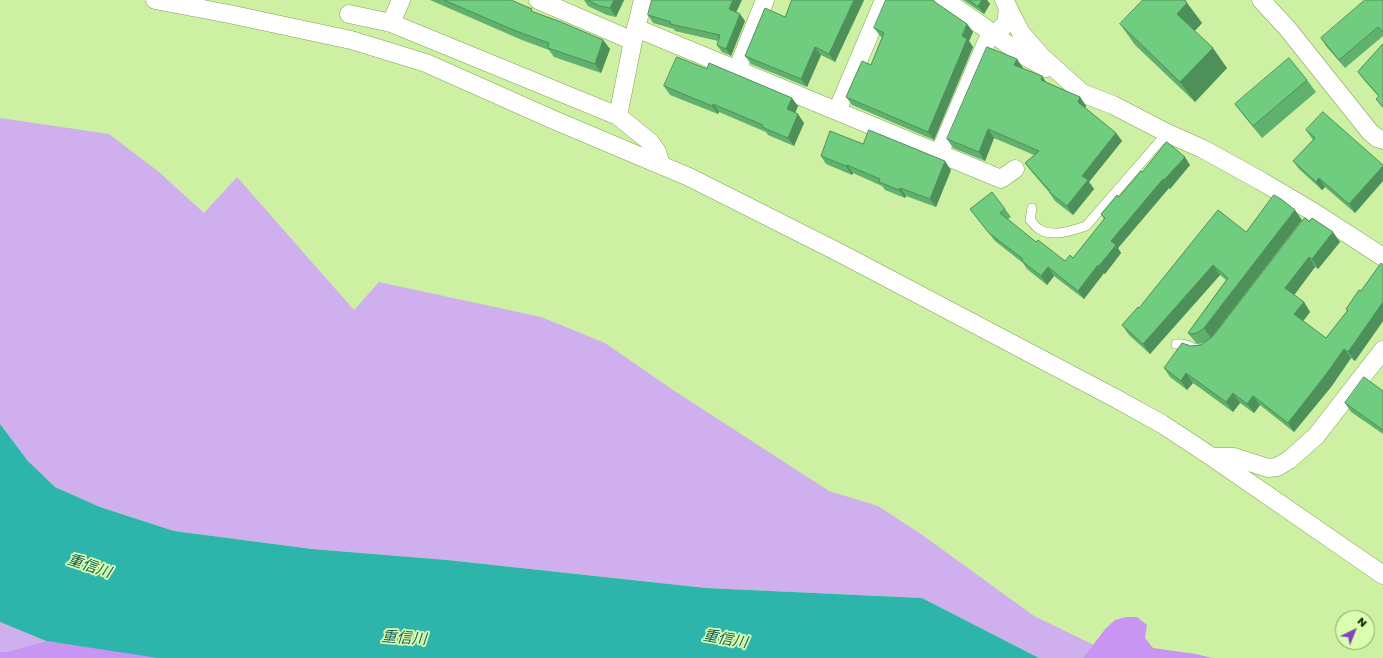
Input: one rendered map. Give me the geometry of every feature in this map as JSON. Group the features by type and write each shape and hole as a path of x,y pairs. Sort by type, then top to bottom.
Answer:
{"street":[{"path":"155,0 351,40 426,63 554,120 661,165 840,253 1094,386 1162,424 1383,575"},
{"path":"391,23 401,0"},
{"path":"538,0 737,70 1001,179 1015,169"},
{"path":"618,116 634,34 643,0"},
{"path":"737,70 765,0"},
{"path":"837,111 884,0"},
{"path":"944,0 1021,54 1042,67 1055,73 1060,72"},
{"path":"1261,0 1287,28 1370,132 1377,138 1383,140"},
{"path":"939,154 987,41 1006,24 1006,5"},
{"path":"1006,5 1021,33 1041,56 1082,93 1113,106 1203,149 1261,180 1313,216 1383,258"},
{"path":"349,14 391,23 618,116 650,142 657,152 661,165"},
{"path":"1212,457 1234,457 1268,468 1277,467 1289,460 1316,436 1383,350"}],"lane":[{"path":"1032,208 1030,220 1039,230 1052,233 1086,226 1167,133"},
{"path":"1176,344 1183,343 1196,350 1207,349"}],"shaded area":[{"path":"0,118 109,134 159,172 204,213 237,177 354,310 379,282 541,317 605,343 676,392 829,491 878,506 921,534 1034,616 1094,645 1083,658 1039,658 922,598 706,588 447,560 312,549 174,531 100,507 55,487 28,461 0,424"},
{"path":"1126,617 1137,617 1147,625 1145,638 1153,648 1196,654 1212,658 1083,658 1106,628 1115,620"},
{"path":"0,622 46,641 7,652 0,652"},
{"path":"46,641 154,656 158,658 0,658 0,652 7,652"}],"water":[{"name":"重信川","path":"0,424 28,461 55,487 100,507 174,531 312,549 447,560 706,588 922,598 1039,658 158,658 46,641 0,622"}],"building":[{"path":"444,0 511,0 532,9 531,11 603,40 595,64 548,48 549,43 516,31"},
{"path":"588,0 614,0 610,8 600,6"},
{"path":"652,0 733,0 729,9 740,14 726,49 717,45 720,35 670,24 671,22 648,15"},
{"path":"792,0 854,0 829,54 815,47 801,79 745,56 765,8 785,17"},
{"path":"886,0 932,0 967,24 962,36 967,39 928,132 846,97 862,61 871,65 884,33 874,28"},
{"path":"969,0 982,0 978,6"},
{"path":"1143,0 1185,0 1187,3 1177,14 1213,48 1180,82 1120,24"},
{"path":"1365,0 1383,0 1383,32 1378,27 1339,60 1321,38"},
{"path":"1383,44 1383,107 1376,99 1379,96 1358,72"},
{"path":"987,47 1017,59 1014,65 1042,76 1041,80 1080,97 1078,102 1116,133 1082,176 1088,180 1067,206 1049,192 1050,191 1025,163 1039,151 988,129 979,152 947,139"},
{"path":"677,57 707,69 709,63 792,98 787,109 798,114 788,138 762,127 763,125 713,104 712,106 664,86"},
{"path":"1289,58 1307,80 1253,126 1235,104"},
{"path":"1323,112 1383,165 1349,204 1319,178 1316,182 1293,161 1315,138 1306,130"},
{"path":"869,130 945,161 930,199 900,188 899,190 879,182 880,179 821,156 830,131 863,144"},
{"path":"1167,142 1185,157 1164,180 1163,179 1111,241 1116,245 1078,291 1048,267 1041,276 1022,261 1023,259 989,233 970,209 992,192 1005,209 1000,213 1036,242 1038,240 1065,261 1070,255 1073,258 1105,218 1101,214 1117,195 1119,197 1141,171 1142,172"},
{"path":"1274,195 1295,210 1204,328 1197,333 1188,333 1228,278 1213,265 1143,344 1122,325 1138,307 1139,308 1218,210 1246,232"},
{"path":"1305,218 1309,222 1312,218 1333,232 1312,259 1309,257 1285,288 1304,302 1294,314 1326,338 1348,310 1346,309 1359,290 1361,291 1381,263 1383,265 1383,302 1348,352 1344,349 1288,423 1253,396 1247,404 1233,393 1226,402 1186,373 1181,381 1164,368 1182,343 1191,346 1201,345 1213,336"},
{"path":"1364,377 1383,391 1383,430 1345,403"}]}
